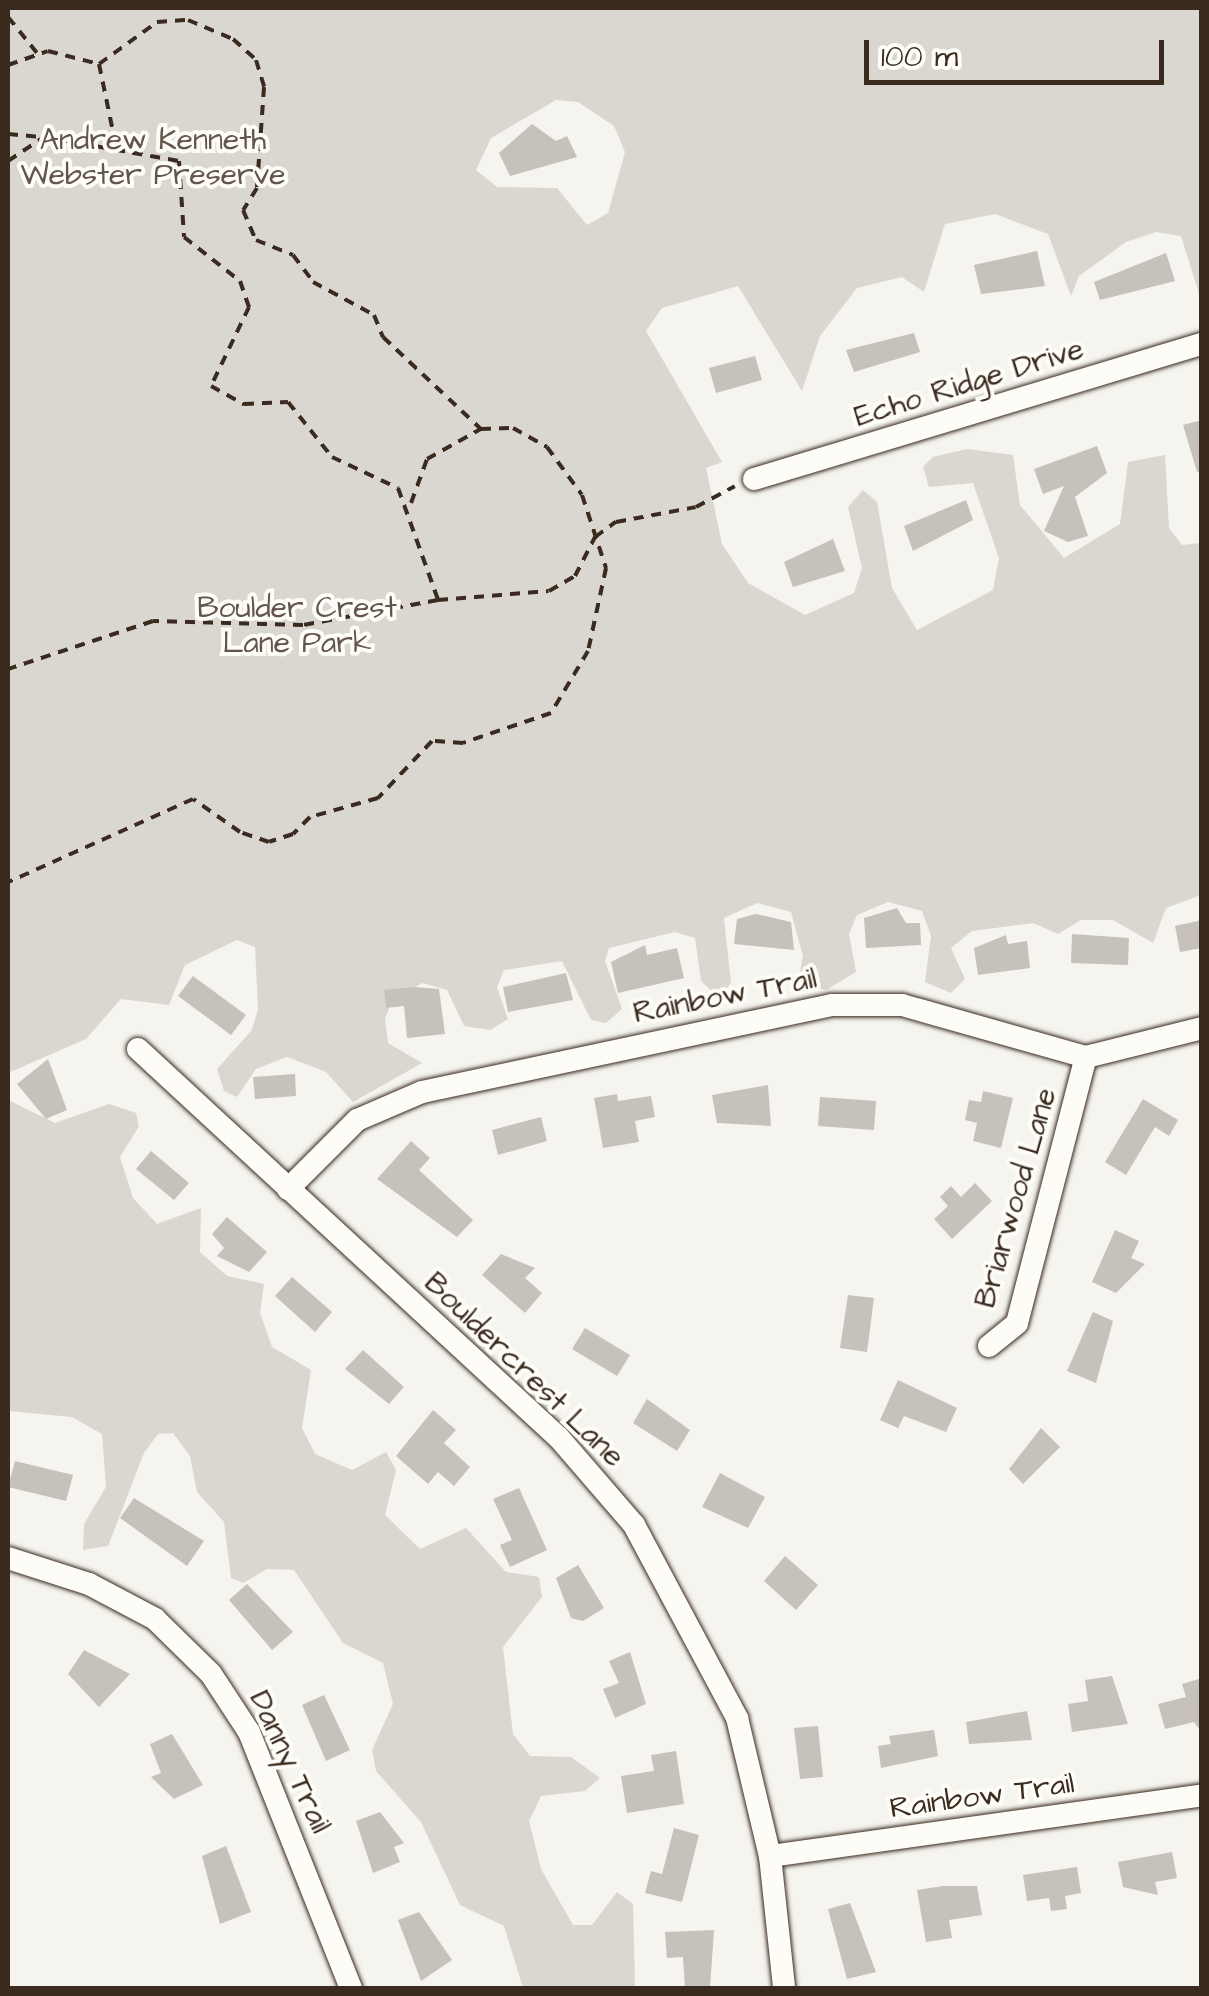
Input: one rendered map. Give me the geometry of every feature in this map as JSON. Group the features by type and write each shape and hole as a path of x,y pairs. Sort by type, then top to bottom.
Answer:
{"street":[{"name":"Echo Ridge Drive","path":"754,479 1202,344"},
{"name":"Rainbow Trail","path":"288,1189 357,1120 422,1092 832,1006 902,1005 1086,1056 1202,1028"},
{"name":"Bouldercrest Lane","path":"138,1049 560,1438 634,1525 737,1718 770,1856 784,1988"},
{"name":"Briarwood Lane","path":"988,1346 1016,1324 1086,1056"},
{"name":"Danny Trail","path":"8,1558 89,1584 155,1619 211,1674 250,1732 351,1988"},
{"name":"Rainbow Trail","path":"770,1856 1202,1795"}],"path":[{"path":"8,17 37,53"},
{"path":"99,64 134,34 188,20 256,60 263,126 257,188 243,210 256,240 293,255 312,282 374,315 383,337 481,429"},
{"path":"8,64 37,53 99,64"},
{"path":"99,64 116,146"},
{"path":"8,134 116,146 179,161 184,237 240,281 247,298 211,386 244,404 288,402 332,458 388,479 411,503 438,600"},
{"path":"8,161 44,137"},
{"path":"8,882 193,799 240,832 269,842 293,834 310,817 378,798 432,740 463,743 551,713 588,650 606,568 582,495 547,447 513,428 481,429 427,460 411,503"},
{"path":"8,669 153,621 303,625 438,600 549,591 575,576 596,537 754,479"}],"green space":[{"path":"8,8 1201,8 1201,300 1181,236 1156,232 1126,242 1079,276 1071,296 1048,234 995,214 945,224 924,292 902,277 857,288 820,336 802,391 738,286 662,308 646,331 722,462 706,468 722,544 748,583 805,615 854,593 862,568 848,507 863,490 877,502 892,588 917,630 993,590 999,558 973,483 929,487 923,467 933,457 967,449 1013,455 1020,505 1064,558 1120,524 1128,462 1165,455 1169,528 1182,545 1201,543 1201,895 1166,908 1153,943 1113,920 1081,920 1058,934 1033,923 972,931 951,948 965,979 951,993 925,982 931,936 922,911 888,902 857,915 849,934 856,972 826,990 798,982 803,956 791,912 757,903 724,918 731,983 719,998 701,981 695,938 675,932 609,948 605,961 622,1009 606,1023 591,1020 562,961 504,970 497,987 508,1019 490,1030 464,1026 447,990 423,983 394,997 385,1018 388,1043 422,1063 353,1102 326,1072 287,1057 256,1069 237,1097 224,1091 217,1069 252,1030 258,1009 255,947 237,940 185,965 169,1005 121,999 86,1039 8,1073","holes":["556,100 578,102 614,126 625,152 608,213 587,225 557,188 497,187 476,170 491,138"]},
{"path":"8,1100 55,1123 109,1104 136,1113 139,1126 120,1157 133,1198 157,1224 201,1208 200,1252 227,1276 264,1284 260,1313 272,1347 311,1370 302,1428 315,1454 352,1470 386,1452 396,1470 385,1515 420,1549 466,1528 506,1572 539,1577 542,1597 503,1647 513,1734 530,1756 571,1757 600,1778 585,1791 541,1796 529,1821 541,1869 573,1925 592,1925 617,1892 633,1904 635,1988 523,1988 504,1926 460,1905 421,1822 376,1771 372,1750 393,1704 383,1663 343,1643 294,1570 267,1569 243,1583 231,1578 224,1522 197,1492 190,1456 173,1433 158,1434 144,1453 108,1546 83,1550 84,1524 106,1487 102,1434 72,1417 8,1411"}],"building":[{"path":"532,124 556,141 567,136 577,157 510,176 499,153"},
{"path":"1037,251 1045,286 981,294 974,265"},
{"path":"1166,253 1175,281 1100,300 1094,282"},
{"path":"914,333 920,352 854,372 846,350"},
{"path":"755,356 762,380 716,393 709,368"},
{"path":"1202,420 1202,471 1197,472 1183,425"},
{"path":"1097,446 1107,473 1075,497 1088,536 1068,542 1044,531 1064,486 1043,494 1034,469"},
{"path":"966,500 973,520 913,551 904,526"},
{"path":"833,539 845,571 793,587 784,562"},
{"path":"897,908 906,923 920,923 921,945 866,948 864,918"},
{"path":"756,914 791,922 794,950 734,944 737,919"},
{"path":"1202,920 1202,948 1180,952 1175,926"},
{"path":"1072,934 1129,938 1128,965 1071,963"},
{"path":"1006,935 1008,944 1027,941 1030,968 978,975 974,948"},
{"path":"645,945 647,955 677,948 684,978 618,993 611,962"},
{"path":"566,973 573,1000 508,1012 503,987"},
{"path":"193,976 246,1015 231,1035 178,996"},
{"path":"439,989 445,1034 407,1038 404,1006 386,1008 384,990"},
{"path":"48,1059 67,1110 46,1119 17,1084"},
{"path":"295,1074 296,1096 255,1099 253,1077"},
{"path":"768,1085 771,1126 717,1123 712,1095"},
{"path":"983,1091 1013,1098 1001,1148 973,1141 977,1123 965,1120 969,1100 981,1102"},
{"path":"617,1094 618,1101 651,1096 655,1117 635,1121 639,1142 603,1148 594,1098"},
{"path":"820,1097 876,1101 874,1130 818,1126"},
{"path":"1143,1099 1178,1120 1169,1136 1155,1127 1126,1175 1105,1162"},
{"path":"541,1117 547,1141 498,1155 492,1130"},
{"path":"411,1141 430,1158 419,1170 473,1220 457,1237 377,1179"},
{"path":"151,1151 189,1183 174,1200 136,1169"},
{"path":"975,1183 992,1201 952,1239 934,1219 948,1206 940,1197 951,1186 961,1197"},
{"path":"227,1217 267,1252 249,1272 217,1256 224,1248 212,1234"},
{"path":"1115,1230 1139,1241 1131,1258 1145,1264 1116,1293 1092,1282"},
{"path":"501,1254 535,1268 525,1278 542,1293 525,1313 482,1275"},
{"path":"292,1277 332,1312 315,1332 275,1296"},
{"path":"848,1295 874,1298 867,1352 840,1348"},
{"path":"1093,1312 1113,1321 1096,1383 1067,1371"},
{"path":"585,1328 630,1355 617,1376 572,1349"},
{"path":"363,1350 404,1387 389,1404 345,1369"},
{"path":"898,1380 957,1408 946,1432 904,1416 898,1428 880,1420"},
{"path":"647,1399 690,1430 677,1451 633,1423"},
{"path":"433,1410 456,1430 444,1443 470,1467 454,1486 438,1472 428,1484 396,1456"},
{"path":"1041,1428 1060,1447 1023,1484 1009,1469"},
{"path":"15,1461 73,1475 66,1501 8,1487"},
{"path":"720,1473 765,1497 748,1528 702,1507"},
{"path":"519,1488 547,1550 510,1567 500,1545 512,1540 493,1499"},
{"path":"134,1498 204,1541 187,1566 120,1518"},
{"path":"785,1556 818,1585 796,1610 764,1581"},
{"path":"578,1565 604,1608 583,1621 571,1618 556,1578"},
{"path":"247,1584 293,1632 272,1650 229,1600"},
{"path":"84,1650 130,1674 99,1707 68,1674"},
{"path":"630,1652 646,1704 615,1718 603,1689 619,1683 609,1661"},
{"path":"1112,1676 1128,1724 1072,1732 1068,1704 1088,1701 1085,1680"},
{"path":"1202,1678 1202,1733 1194,1722 1165,1729 1158,1704 1186,1697 1182,1684"},
{"path":"324,1695 350,1750 326,1761 302,1705"},
{"path":"1027,1711 1032,1740 969,1744 966,1722"},
{"path":"818,1726 823,1777 800,1779 794,1728"},
{"path":"934,1730 938,1756 881,1768 878,1746 891,1744 889,1736"},
{"path":"172,1734 203,1785 174,1799 151,1777 161,1773 150,1744"},
{"path":"676,1751 684,1804 627,1813 621,1776 654,1771 651,1755"},
{"path":"380,1812 404,1843 394,1847 400,1862 373,1873 356,1821"},
{"path":"674,1828 699,1835 682,1902 645,1893 651,1871 662,1874"},
{"path":"226,1846 251,1912 220,1924 202,1856"},
{"path":"1172,1852 1177,1878 1155,1882 1158,1895 1123,1887 1118,1862"},
{"path":"1077,1867 1081,1893 1065,1896 1067,1909 1051,1911 1049,1898 1027,1901 1023,1875"},
{"path":"977,1886 982,1915 949,1920 952,1938 926,1942 917,1890"},
{"path":"850,1903 876,1972 847,1979 828,1909"},
{"path":"419,1912 452,1960 421,1981 398,1920"},
{"path":"714,1930 710,1988 685,1988 683,1957 667,1958 665,1932"}],"park label":[{"name":"Andrew Kenneth Webster Preserve","path":"153,157"},
{"name":"Boulder Crest Lane Park","path":"297,625"}]}
